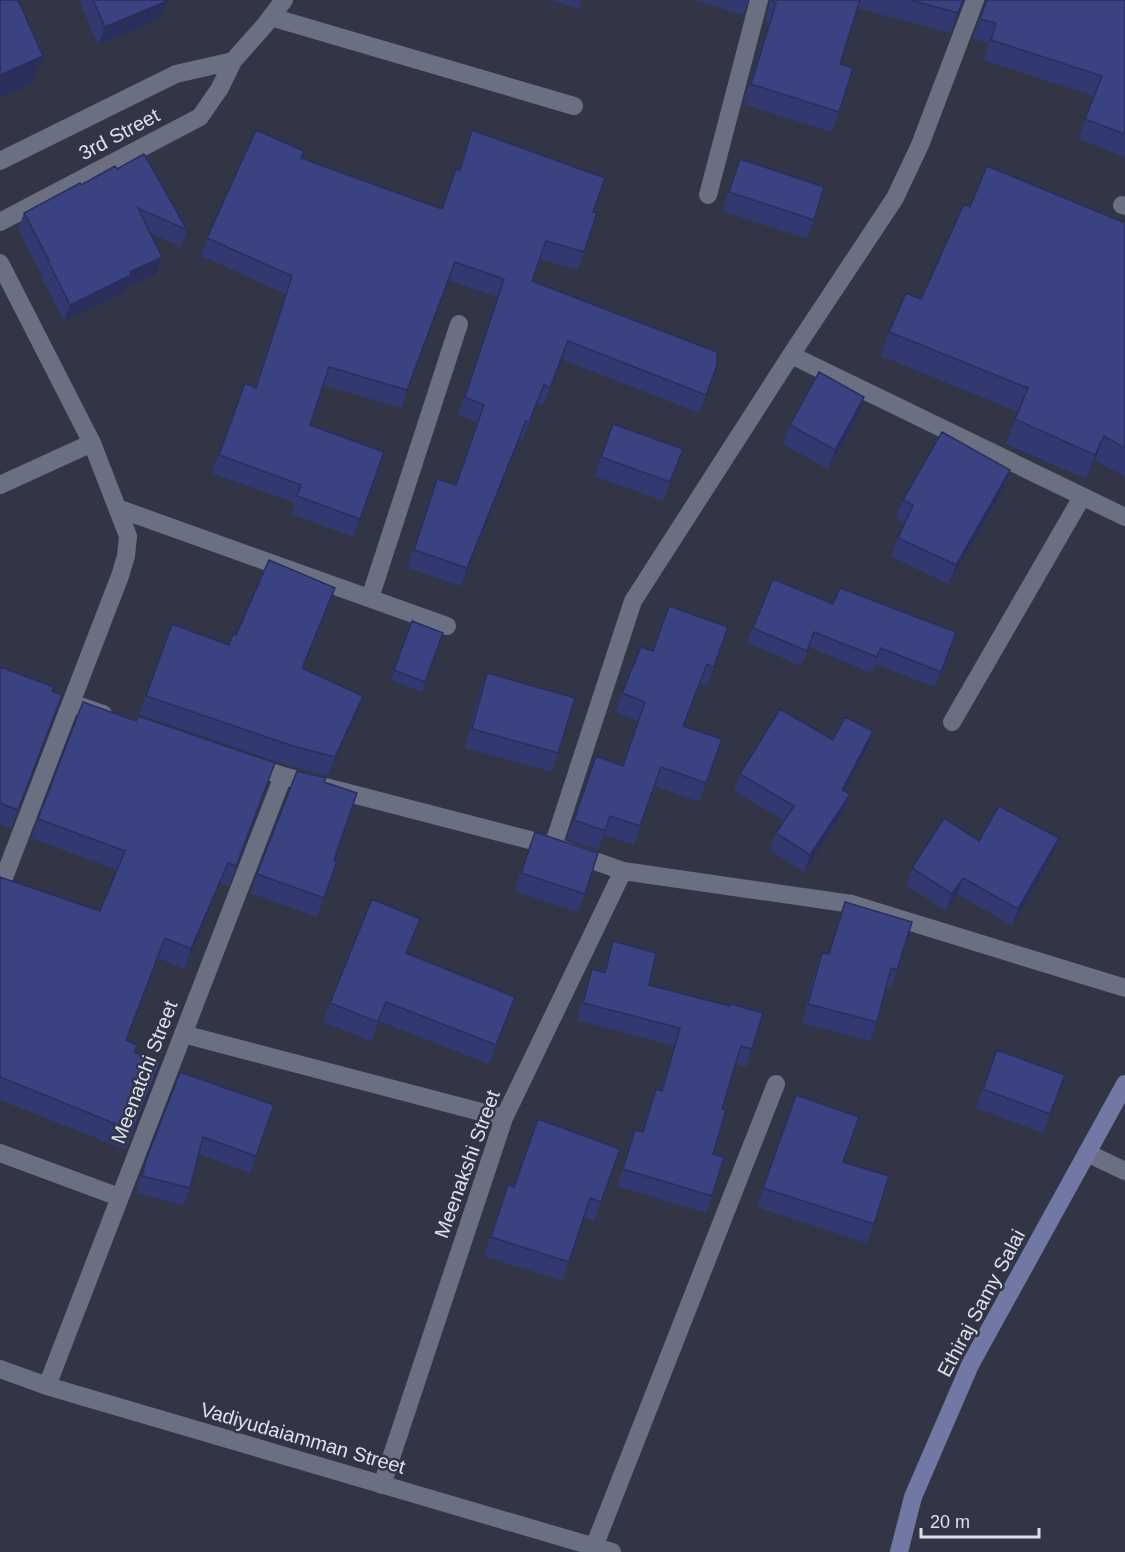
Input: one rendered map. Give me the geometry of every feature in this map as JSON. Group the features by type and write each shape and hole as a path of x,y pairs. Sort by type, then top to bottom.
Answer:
{"main road":[{"name":"Ethiraj Samy Salai","path":"899,1552 913,1497 970,1365 1125,1084"}],"street":[{"name":"3rd Street","path":"0,222 200,117 220,88 233,61 284,0"},
{"path":"708,195 759,0"},
{"path":"553,846 633,601 790,355 895,198 920,145 975,0"},
{"path":"271,17 574,106"},
{"name":"3rd Street","path":"0,161 176,74 233,61"},
{"path":"0,263 92,443 128,536 126,556 0,888"},
{"path":"370,598 459,324"},
{"path":"790,355 1125,517"},
{"path":"0,485 92,443"},
{"path":"952,722 1082,496"},
{"path":"117,508 447,626"},
{"path":"71,703 116,718"},
{"path":"238,760 283,776 553,846 623,871 852,904 1125,988"},
{"name":"Meenatchi Street","path":"46,1386 283,776"},
{"name":"Meenakshi Street","path":"382,1485 504,1118 623,871"},
{"path":"183,1034 504,1118"},
{"path":"593,1549 776,1084"},
{"path":"0,1153 119,1197"},
{"path":"1087,1153 1125,1171"},
{"name":"Vadiyudaiamman Street","path":"0,1369 46,1386 593,1549 612,1552"}],"building":[{"path":"0,0 18,0 43,56 0,75"},
{"path":"93,0 167,0 167,1 105,27"},
{"path":"773,0 860,0 840,64 853,68 839,112 751,84 776,3 772,2"},
{"path":"910,0 963,0 958,13"},
{"path":"987,0 1125,0 1125,134 1085,119 1102,76 991,40 996,23 980,19"},
{"path":"256,130 304,151 301,158 442,209 456,169 460,170 472,130 605,178 593,212 597,213 584,252 546,241 532,281 717,352 717,365 706,395 568,341 550,388 544,385 529,422 526,421 467,568 414,550 437,479 456,485 484,405 465,397 504,279 455,262 407,390 329,367 310,425 384,452 360,519 297,496 301,485 219,455 245,383 256,388 292,276 207,238"},
{"path":"144,154 187,230 138,208 162,257 70,305 24,213 80,183 81,185 115,166 117,169"},
{"path":"740,159 824,187 814,220 729,192"},
{"path":"987,166 1125,223 1125,448 1104,436 1095,455 1015,419 1028,388 889,332 906,293 921,299 964,204 970,207"},
{"path":"819,372 864,397 835,450 790,425"},
{"path":"613,424 683,449 670,482 601,457"},
{"path":"942,432 1010,470 956,565 898,538 913,505 903,500"},
{"path":"269,560 335,588 302,668 363,696 335,757 293,746 146,696 172,624 229,645 233,634 236,635"},
{"path":"773,579 833,604 840,588 956,632 941,672 881,648 877,657 814,632 807,651 753,628"},
{"path":"669,606 728,627 714,667 707,664 683,726 722,739 706,783 661,767 640,826 610,816 605,831 574,820 596,756 623,766 645,702 622,693 641,647 653,651"},
{"path":"412,621 443,633 425,682 394,670"},
{"path":"0,667 54,687 52,691 62,695 18,810 0,803"},
{"path":"487,673 575,698 558,753 472,729"},
{"path":"83,702 136,721 138,716 275,763 236,866 228,863 191,949 165,938 126,1040 137,1045 134,1052 160,1062 133,1131 0,1077 0,877 100,911 125,851 38,819"},
{"path":"780,709 833,740 845,717 873,731 842,790 850,794 810,855 776,833 794,806 740,774"},
{"path":"297,771 326,778 324,782 357,793 334,860 337,861 324,898 257,874"},
{"path":"999,806 1059,838 1018,909 963,878 952,894 912,868 944,818 979,841"},
{"path":"535,832 598,853 585,894 521,873"},
{"path":"372,899 420,919 406,953 515,997 496,1045 386,1002 378,1022 330,1003"},
{"path":"845,902 912,922 897,970 891,968 877,1022 808,1004 822,953 829,954"},
{"path":"613,941 656,953 649,985 763,1013 752,1049 741,1046 722,1109 726,1110 713,1154 724,1157 712,1196 623,1169 635,1130 643,1132 656,1089 662,1091 680,1028 583,1003 592,969 605,973"},
{"path":"997,1050 1065,1075 1050,1114 983,1089"},
{"path":"180,1072 274,1105 256,1156 203,1137 190,1188 142,1176"},
{"path":"796,1095 859,1117 843,1162 889,1176 874,1224 763,1188"},
{"path":"538,1119 620,1149 601,1202 590,1198 569,1262 491,1237 508,1185 514,1187"}]}
